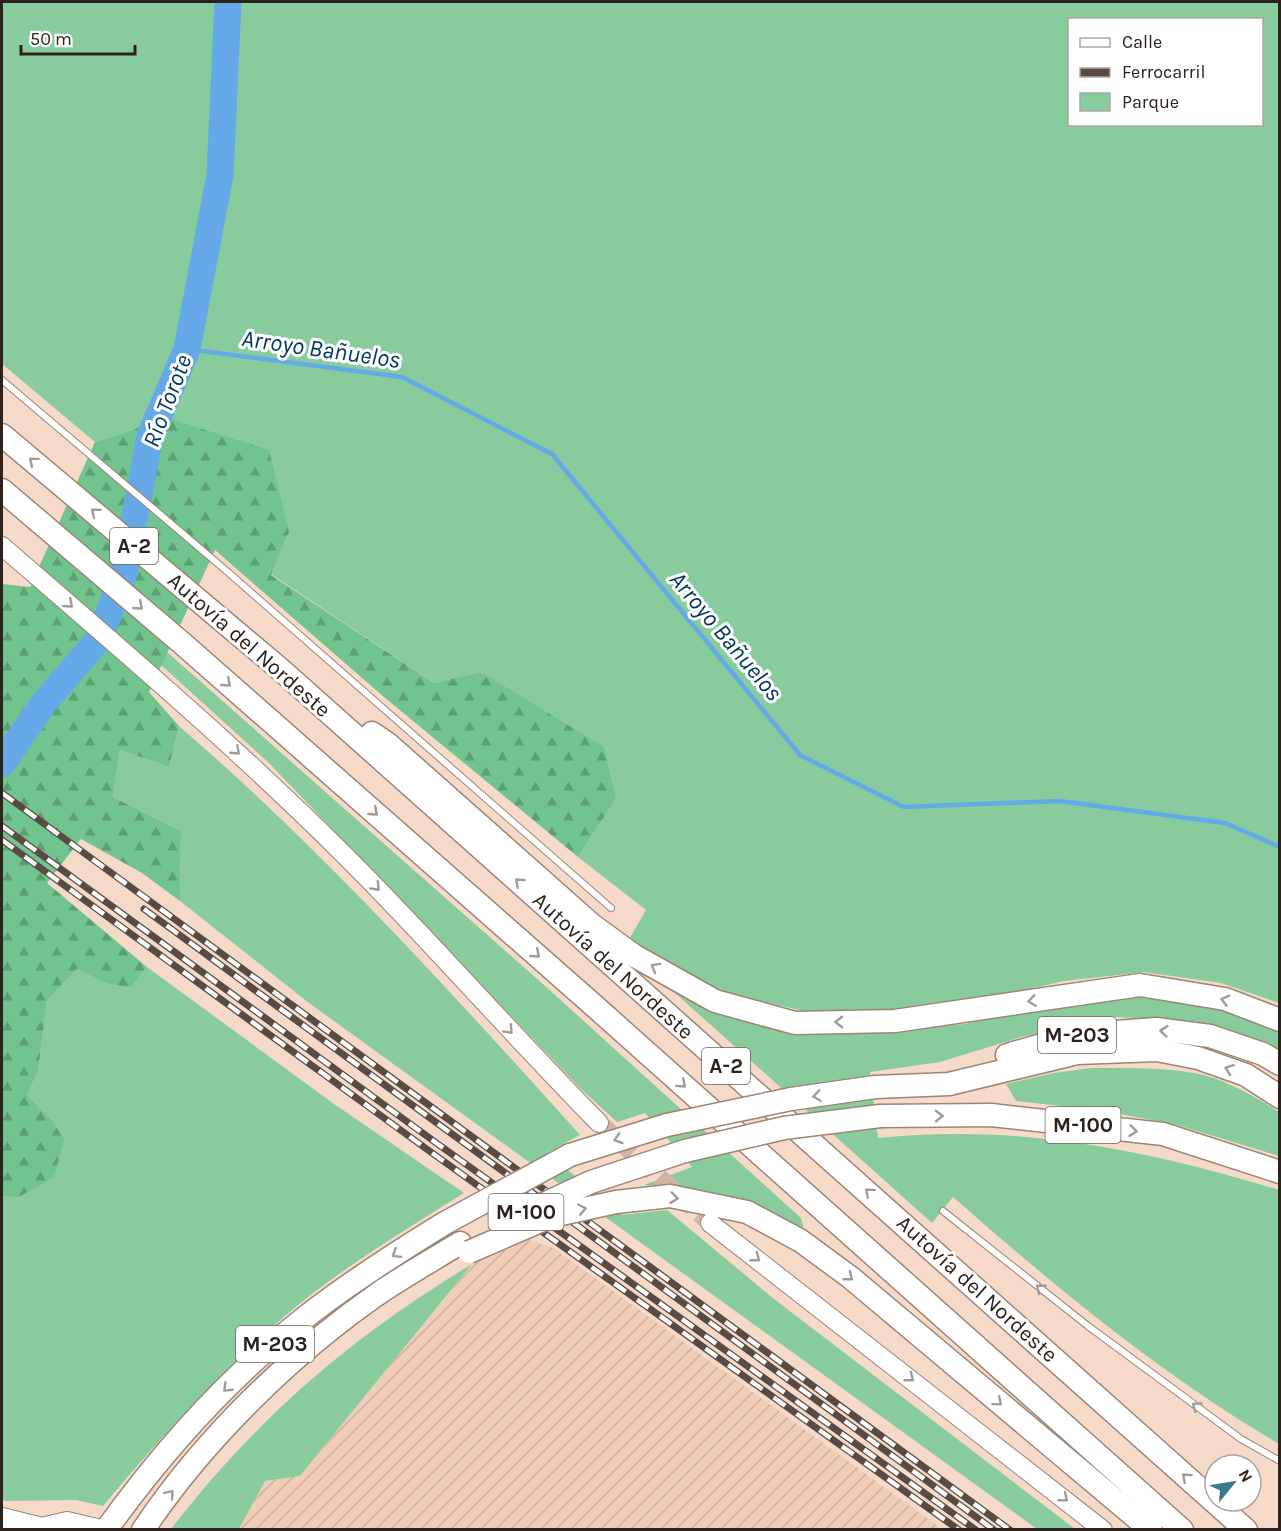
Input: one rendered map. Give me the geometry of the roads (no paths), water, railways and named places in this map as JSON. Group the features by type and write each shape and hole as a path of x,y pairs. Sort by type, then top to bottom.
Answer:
{"highway":[{"name":"Autovía del Nordeste","path":"2,435 280,669 1246,1530"},
{"name":"Autovía del Nordeste","path":"2,490 183,644 1182,1530"},
{"name":"A-2","path":"280,669 388,744 592,925 633,955 715,1001 795,1023 895,1021 1140,985 1225,999 1280,1020"},
{"name":"M-203","path":"106,1530 130,1496 178,1439 228,1387 301,1321 370,1270 445,1223 570,1155 667,1125 790,1100 875,1087 998,1058 1076,1035 1156,1029 1210,1036 1263,1054 1280,1064"},
{"path":"875,1087 949,1084 1077,1053 1156,1050 1198,1058 1246,1074 1280,1097"},
{"name":"M-100","path":"465,1247 591,1182 685,1151 784,1128 880,1116 992,1115 1164,1134 1280,1172"},
{"path":"465,1247 552,1216 616,1202 670,1196 747,1212 801,1241 850,1277 1151,1530"},
{"name":"M-203","path":"148,1522 246,1403 312,1345 381,1292 465,1247"}],"main road":[{"path":"2,1518 35,1528 67,1522 101,1530"}],"street":[{"path":"2,546 237,752 371,882 599,1123"},
{"path":"710,1223 1103,1530"}],"lane":[{"path":"2,381 222,567 611,908"},
{"path":"944,1211 1097,1334 1241,1439 1280,1461"}],"waterway":[{"name":"Río Torote","path":"2,764 43,704 99,639 124,573 150,436 187,349 220,175 228,2"},
{"name":"Arroyo Bañuelos","path":"187,349 402,377 552,454 800,755 904,807 1060,801 1225,823 1280,847"}],"tunnel":[{"path":"599,1123 710,1223"}],"railway":[{"path":"2,793 1010,1530"},
{"path":"2,826 435,1142 976,1530"},
{"path":"2,840 428,1150 959,1530"},
{"path":"144,909 994,1530"}]}
